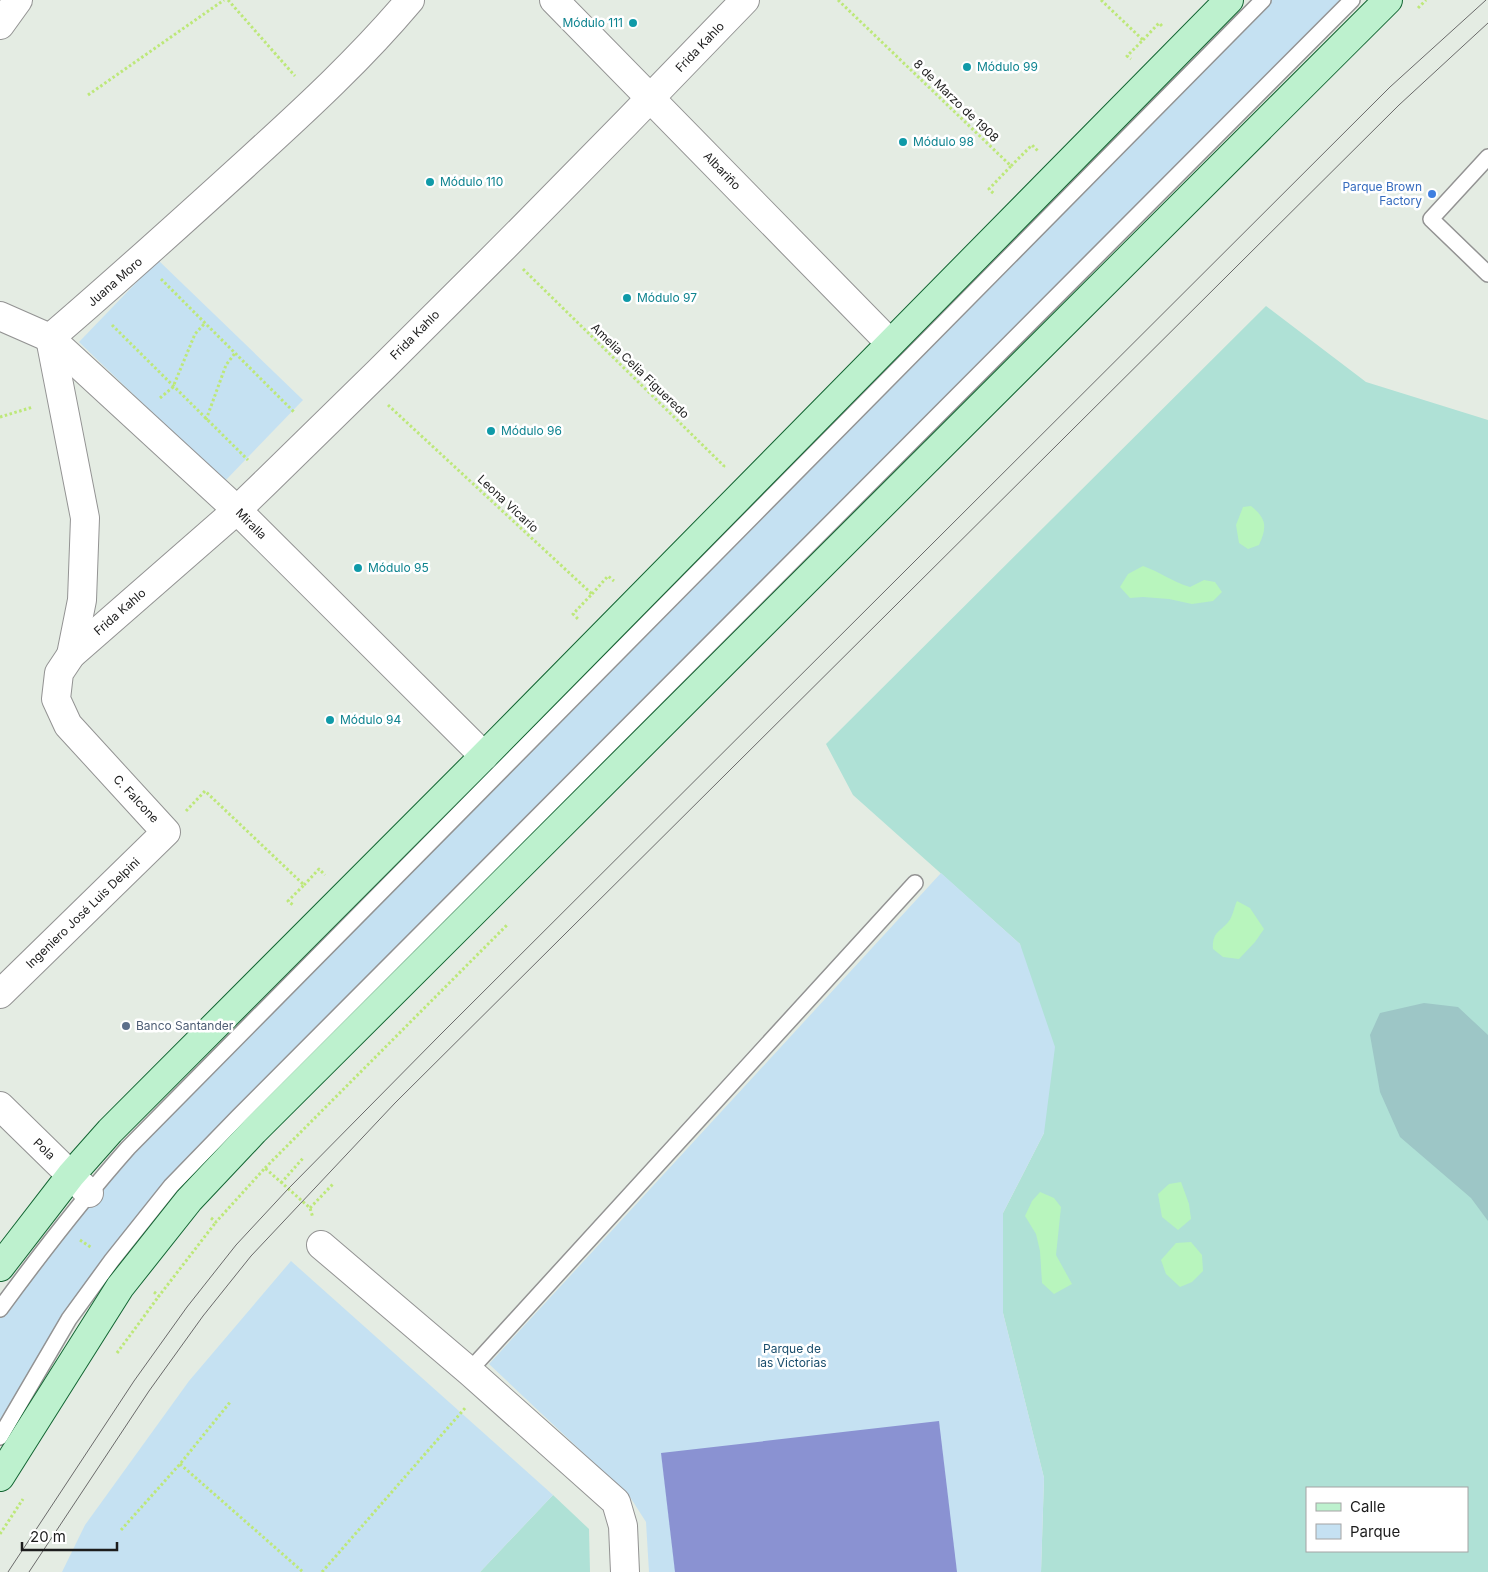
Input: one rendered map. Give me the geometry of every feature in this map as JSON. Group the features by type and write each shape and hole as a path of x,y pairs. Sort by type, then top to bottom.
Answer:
{"main road":[{"path":"0,1267 80,1184 110,1131 484,756 1229,0"},
{"path":"0,1477 120,1287 189,1200 254,1131 1388,0"}],"street":[{"path":"0,25 18,0"},
{"name":"Juana Moro","path":"50,338 141,259 316,99 393,21 410,0"},
{"name":"Albariño","path":"554,0 890,343"},
{"name":"Frida Kahlo","path":"71,655 237,510 316,434 503,249 745,0"},
{"name":"Miralla","path":"0,316 50,338 237,510 484,756"},
{"path":"50,338 85,518 82,600 71,655"},
{"name":"C. Falcone","path":"71,655 59,673 56,699 68,725 166,832"},
{"name":"Ingeniero José Luis Delpini","path":"0,994 166,832"},
{"name":"Pola","path":"0,1106 80,1184"},
{"path":"321,1244 616,1502 623,1526 625,1572"}],"lane":[{"path":"0,1309 60,1228 80,1184 134,1141 1263,0"},
{"path":"0,1438 69,1319 112,1260 171,1186 259,1095 1352,0"},
{"path":"1488,157 1431,219 1488,274"},
{"path":"477,1379 914,882"}],"path":[{"path":"88,95 224,0"},
{"path":"228,0 316,99"},
{"name":"8 de Marzo de 1908","path":"838,0 1011,166 989,189 1016,215"},
{"path":"1102,0 1143,40 1127,56 1151,79"},
{"name":"Amelia Celia Figueredo","path":"503,249 724,466 718,472"},
{"path":"141,259 316,434"},
{"path":"91,303 268,480"},
{"path":"138,419 174,387 195,334 205,323"},
{"path":"206,420 226,365 236,353"},
{"name":"Leona Vicario","path":"365,385 592,594 573,614 599,639"},
{"name":"C. Falcone","path":"166,832 205,791 304,885 288,901 314,926"},
{"path":"304,1157 280,1183 310,1208 321,1244"},
{"path":"310,1208 333,1184"},
{"path":"322,1572 477,1379"},
{"path":"121,1530 180,1464 231,1401"},
{"path":"180,1464 303,1572"}],"shaded area":[{"path":"1266,306 1366,382 1488,420 1488,1572 1041,1572 1044,1478 1003,1313 1003,1213 1044,1133 1020,944 853,795 826,744"},
{"path":"1424,1003 1458,1007 1488,1035 1488,1221 1471,1198 1400,1137 1380,1092 1370,1035 1380,1013"},
{"path":"939,1421 957,1572 675,1572 661,1453"},
{"path":"553,1495 589,1529 590,1572 480,1572"}],"sand":[{"path":"1251,506 1263,519 1264,528 1259,545 1248,549 1239,543 1236,525 1243,507"},
{"path":"1143,566 1190,587 1204,580 1215,582 1222,592 1213,601 1192,604 1169,599 1130,598 1120,587 1128,574"},
{"path":"1237,901 1250,908 1264,929 1239,959 1223,957 1213,949 1215,936 1230,919"},
{"path":"1181,1182 1189,1204 1191,1219 1178,1230 1162,1217 1158,1194 1169,1184"},
{"path":"1040,1192 1054,1198 1061,1207 1056,1255 1072,1284 1054,1294 1042,1283 1040,1251 1036,1234 1025,1216 1032,1201"},
{"path":"1191,1242 1202,1255 1203,1271 1192,1282 1180,1287 1166,1274 1161,1260 1176,1243"}],"green space":[{"path":"1263,0 1352,0 238,1117 112,1260 0,1437 0,1309 89,1193"},
{"path":"158,260 303,400 224,482 79,342"},
{"name":"Parque de las Victorias","path":"941,873 1020,944 1055,1047 1044,1133 1003,1213 1003,1313 1044,1478 1041,1572 649,1572 646,1522 630,1497 489,1364"},
{"path":"291,1261 553,1495 480,1572 62,1572 85,1525 189,1381"}],"tram line":[{"path":"8,1572 134,1381 187,1307 236,1245 288,1189 1390,87 1486,0"},
{"path":"29,1572 149,1391 203,1316 251,1256 395,1103 1399,105 1488,23"}],"place":[{"name":"Módulo 111","path":"633,23"},
{"name":"Módulo 99","path":"967,67"},
{"name":"Módulo 98","path":"903,142"},
{"name":"Módulo 110","path":"430,182"},
{"name":"Parque Brown Factory","path":"1432,194"},
{"name":"Módulo 97","path":"627,298"},
{"name":"Módulo 96","path":"491,431"},
{"name":"Módulo 95","path":"358,568"},
{"name":"Módulo 94","path":"330,720"},
{"name":"Banco Santander","path":"126,1026"}]}
